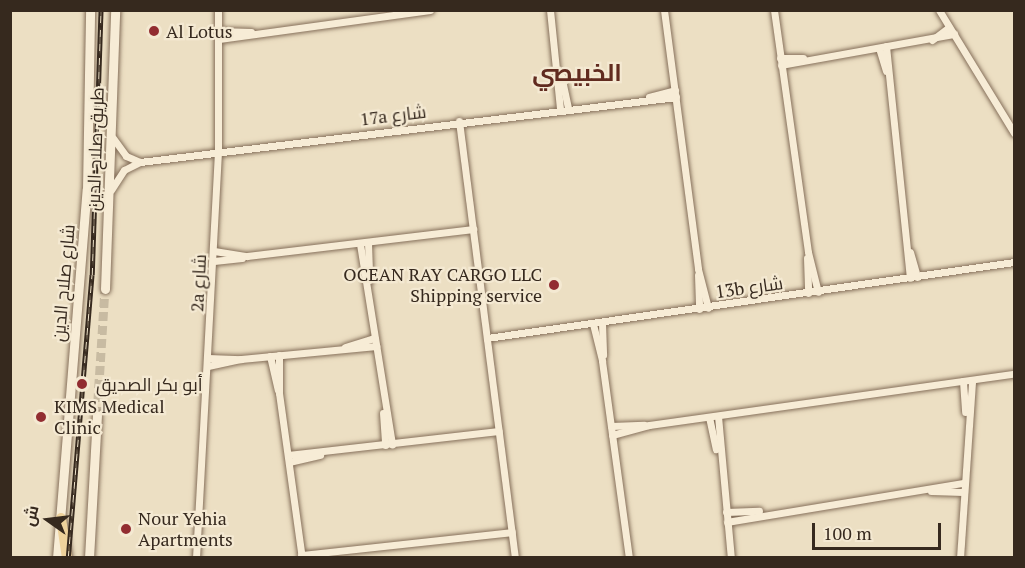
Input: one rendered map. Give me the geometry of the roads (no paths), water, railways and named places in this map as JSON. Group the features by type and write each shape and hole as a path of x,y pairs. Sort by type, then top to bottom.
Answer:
{"main road":[{"name":"شارع صلاح الدين","path":"57,558 87,189 90,10"},
{"name":"طريق صلاح الدين","path":"105,289 113,138 115,10"},
{"path":"89,558 97,415"},
{"path":"61,518 67,558"}],"street":[{"name":"2a شارع","path":"196,558 219,152 218,10"},
{"path":"219,39 430,10"},
{"path":"550,10 564,108"},
{"path":"664,10 698,269 699,309"},
{"path":"774,10 808,252 818,292"},
{"path":"939,10 1014,133"},
{"path":"219,31 259,32"},
{"path":"781,62 932,40 952,31"},
{"path":"882,47 914,278"},
{"name":"17a شارع","path":"111,193 118,176 140,162 675,94"},
{"path":"459,121 515,558"},
{"path":"113,138 126,156 140,162"},
{"path":"214,261 473,229"},
{"path":"364,244 388,444"},
{"path":"214,251 247,256"},
{"path":"808,252 808,293"},
{"name":"13b شارع","path":"487,338 708,308 1014,262"},
{"path":"698,269 708,308"},
{"path":"602,323 602,361"},
{"path":"593,324 602,361 629,558"},
{"path":"208,362 345,346 375,338"},
{"path":"345,346 376,346"},
{"path":"279,355 279,393"},
{"path":"270,356 279,393 302,556 512,532"},
{"path":"611,426 650,425 1014,374"},
{"path":"960,558 966,417 972,380"},
{"path":"963,381 966,417"},
{"path":"718,416 718,454"},
{"path":"709,417 718,454 731,558"},
{"path":"612,435 650,425"},
{"path":"288,459 499,431"},
{"path":"727,522 764,512 963,483"},
{"path":"926,490 963,492"},
{"path":"726,512 764,512"},
{"path":"323,558 337,553"}],"tunnel":[{"path":"97,415 105,289"}],"railway":[{"path":"68,558 92,275 101,10"}],"place":[{"name":"Al Lotus","path":"154,31"},
{"name":"OCEAN RAY CARGO LLC Shipping service","path":"554,285"},
{"name":"أبو بكر الصديق","path":"82,384"},
{"name":"KIMS Medical Clinic","path":"41,417"},
{"name":"Nour Yehia Apartments","path":"126,529"}],"district":[{"name":"الخبيصي","path":"577,73"}]}
